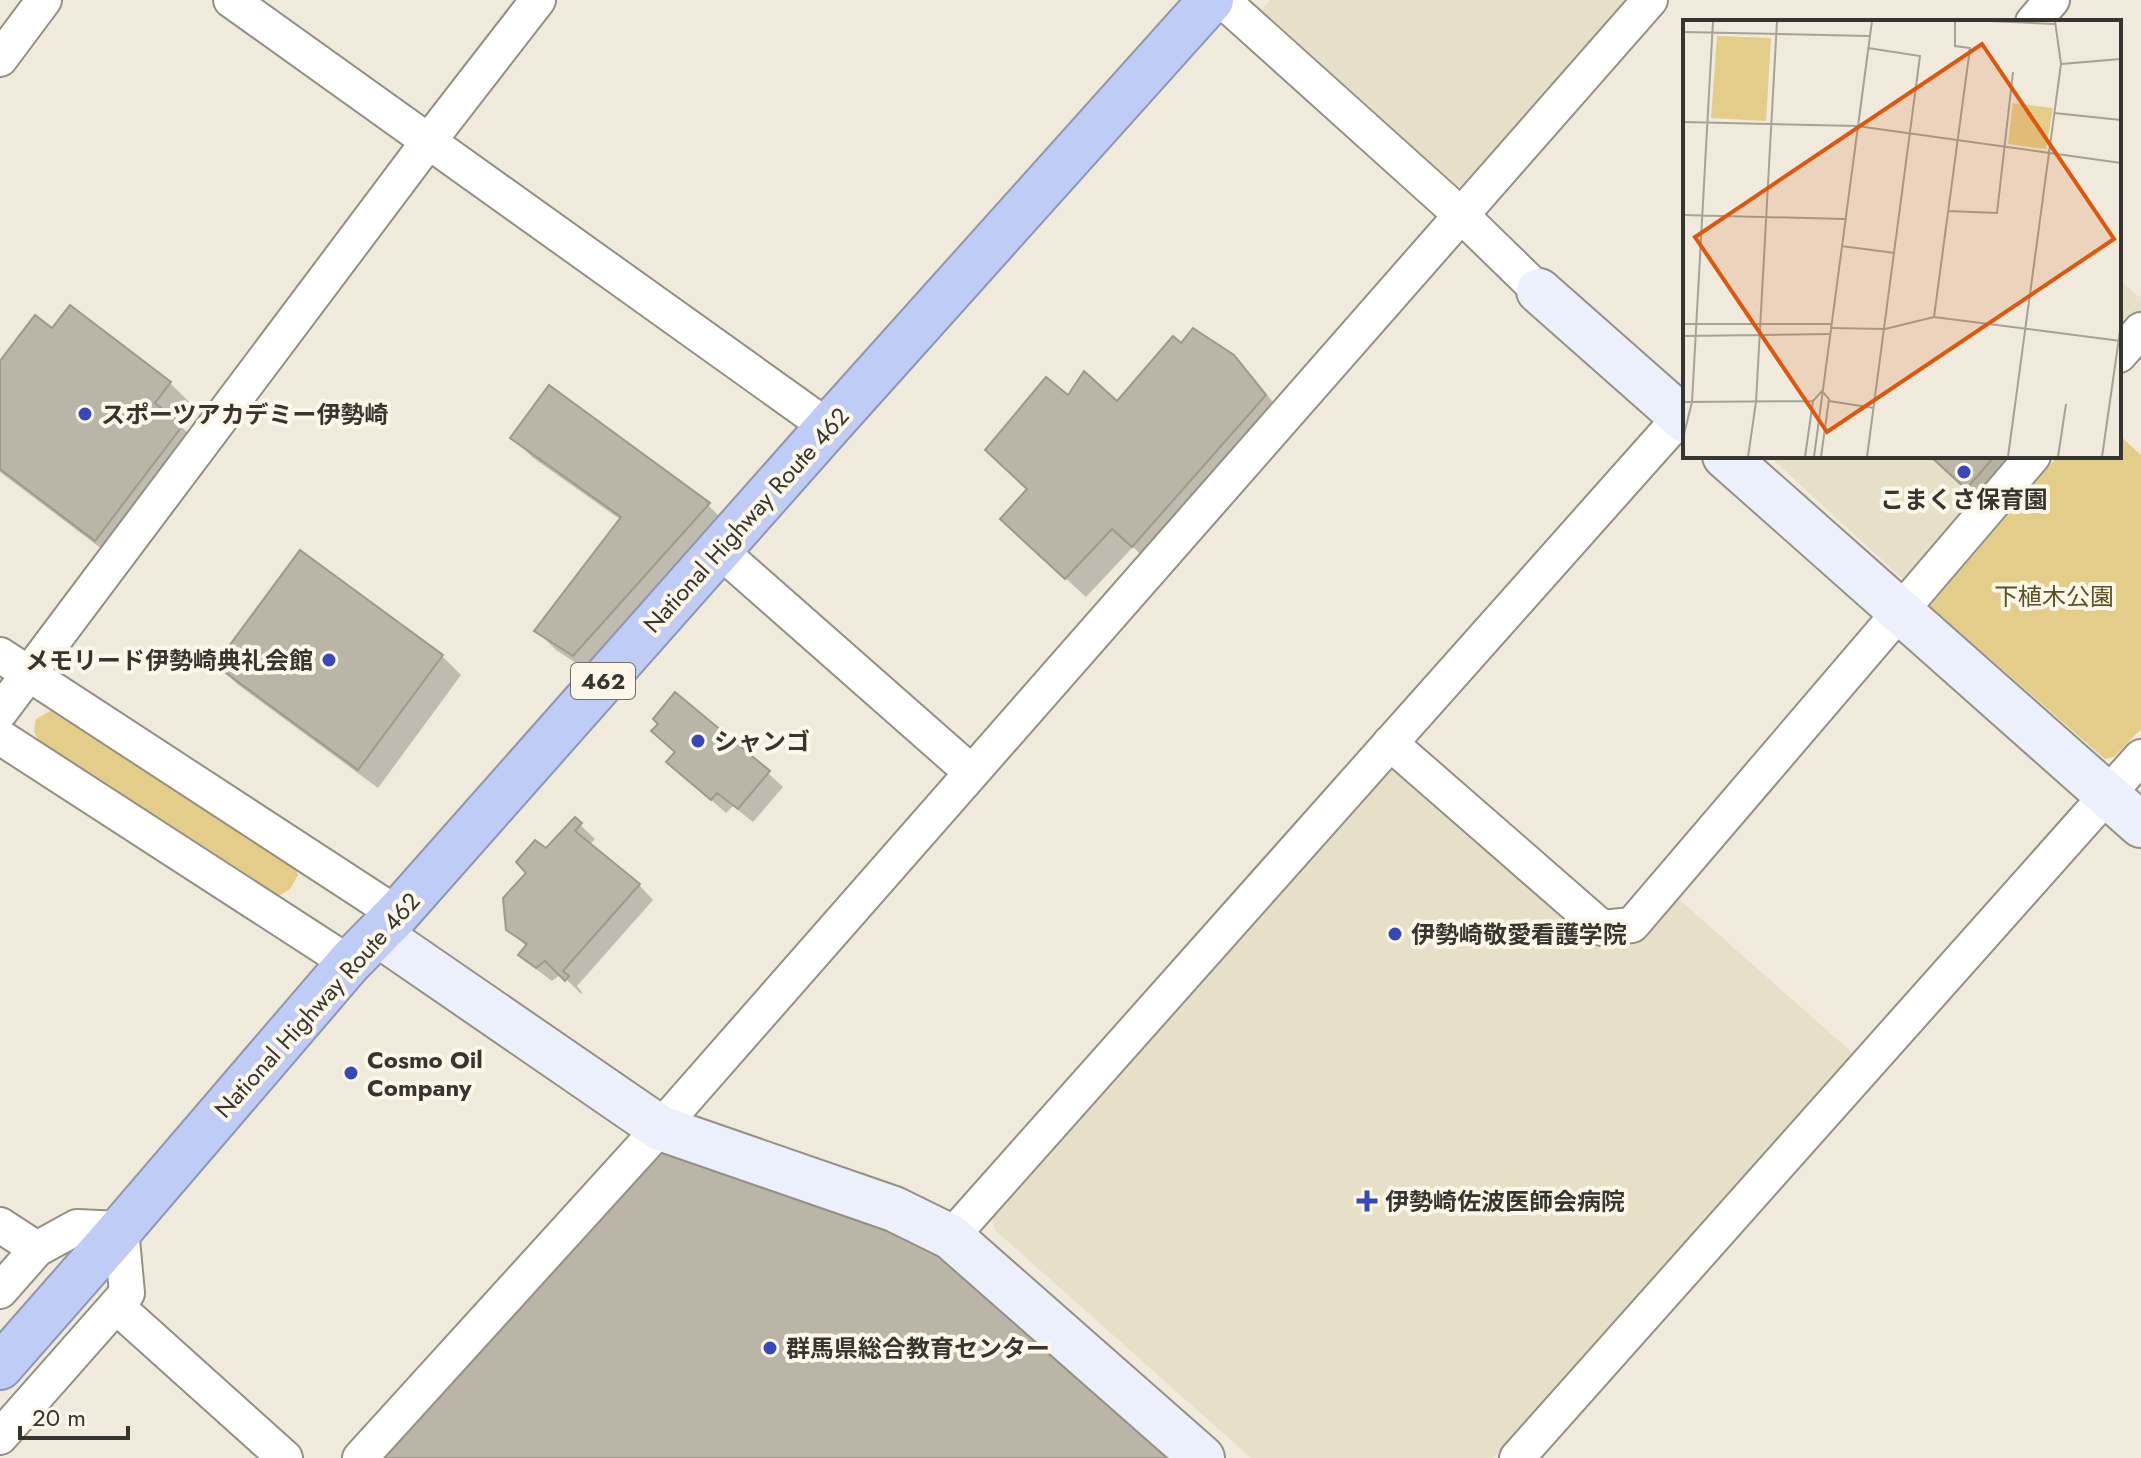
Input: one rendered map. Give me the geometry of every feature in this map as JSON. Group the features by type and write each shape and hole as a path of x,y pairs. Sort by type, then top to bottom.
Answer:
{"highway":[{"name":"National Highway Route 462","path":"0,1367 375,937 1211,0"}],"street":[{"path":"0,59 44,0"},
{"path":"231,0 828,427"},
{"path":"0,712 538,0"},
{"path":"1222,0 1462,216 1539,291 1683,415"},
{"path":"360,1458 660,1128 1650,0"},
{"path":"2035,20 2052,0"},
{"path":"2121,353 2141,330"},
{"path":"951,1237 1683,417"},
{"path":"1727,458 2141,825"},
{"path":"1390,743 1602,928 1632,925 2031,458"},
{"path":"719,550 971,772"},
{"path":"0,655 375,937 660,1128 894,1209 951,1237 1202,1458"},
{"path":"0,737 375,937"},
{"path":"1517,1458 2141,757"},
{"path":"0,1225 37,1249"},
{"path":"0,1291 37,1249 77,1227 121,1229 127,1293 0,1437"},
{"path":"116,1306 285,1458"}],"shaded area":[{"path":"1270,0 1630,0 1472,188 1450,187 1258,13"},
{"path":"2121,281 2141,299 2141,311 2121,334"},
{"path":"1771,458 2012,458 1905,581"},
{"path":"1389,765 1602,937 1673,894 1856,1056 1493,1458 1251,1458 995,1230 990,1208"}],"green space":[{"name":"下植木公園","path":"2121,437 2141,455 2141,729 2114,757 2105,759 1930,606 2056,458 2121,458"},
{"path":"50,711 70,714 290,857 298,875 290,889 277,897 43,751 34,731 36,719"}],"building":[{"name":"スポーツアカデミー伊勢崎","path":"70,305 171,382 155,403 183,425 95,541 0,469 0,361 35,315 52,328"},
{"path":"1193,328 1234,355 1266,395 1132,547 1112,529 1065,579 1000,519 1027,489 985,450 1046,377 1068,395 1084,371 1117,401 1173,336 1181,343"},
{"path":"549,385 710,503 573,656 534,631 621,517 510,438"},
{"name":"こまくさ保育園","path":"1932,458 1993,458 1966,489"},
{"name":"メモリード伊勢崎典礼会館","path":"300,550 443,655 358,770 215,665"},
{"name":"シャンゴ","path":"675,692 770,771 738,809 717,793 711,800 666,762 675,752 651,731 658,724 653,719"},
{"path":"575,817 582,823 575,831 640,884 563,971 569,976 565,981 545,961 536,968 518,955 527,944 506,930 503,898 526,873 516,862 535,840 546,848"},
{"name":"群馬県総合教育センター","path":"660,1128 951,1237 1202,1458 365,1458"}],"place":[{"name":"スポーツアカデミー伊勢崎","path":"85,414"},
{"name":"こまくさ保育園","path":"1964,472"},
{"name":"メモリード伊勢崎典礼会館","path":"329,660"},
{"name":"シャンゴ","path":"698,741"},
{"name":"伊勢崎敬愛看護学院","path":"1395,934"},
{"name":"Cosmo Oil Company","path":"351,1073"},
{"name":"伊勢崎佐波医師会病院","path":"1367,1201"},
{"name":"群馬県総合教育センター","path":"770,1348"}]}
